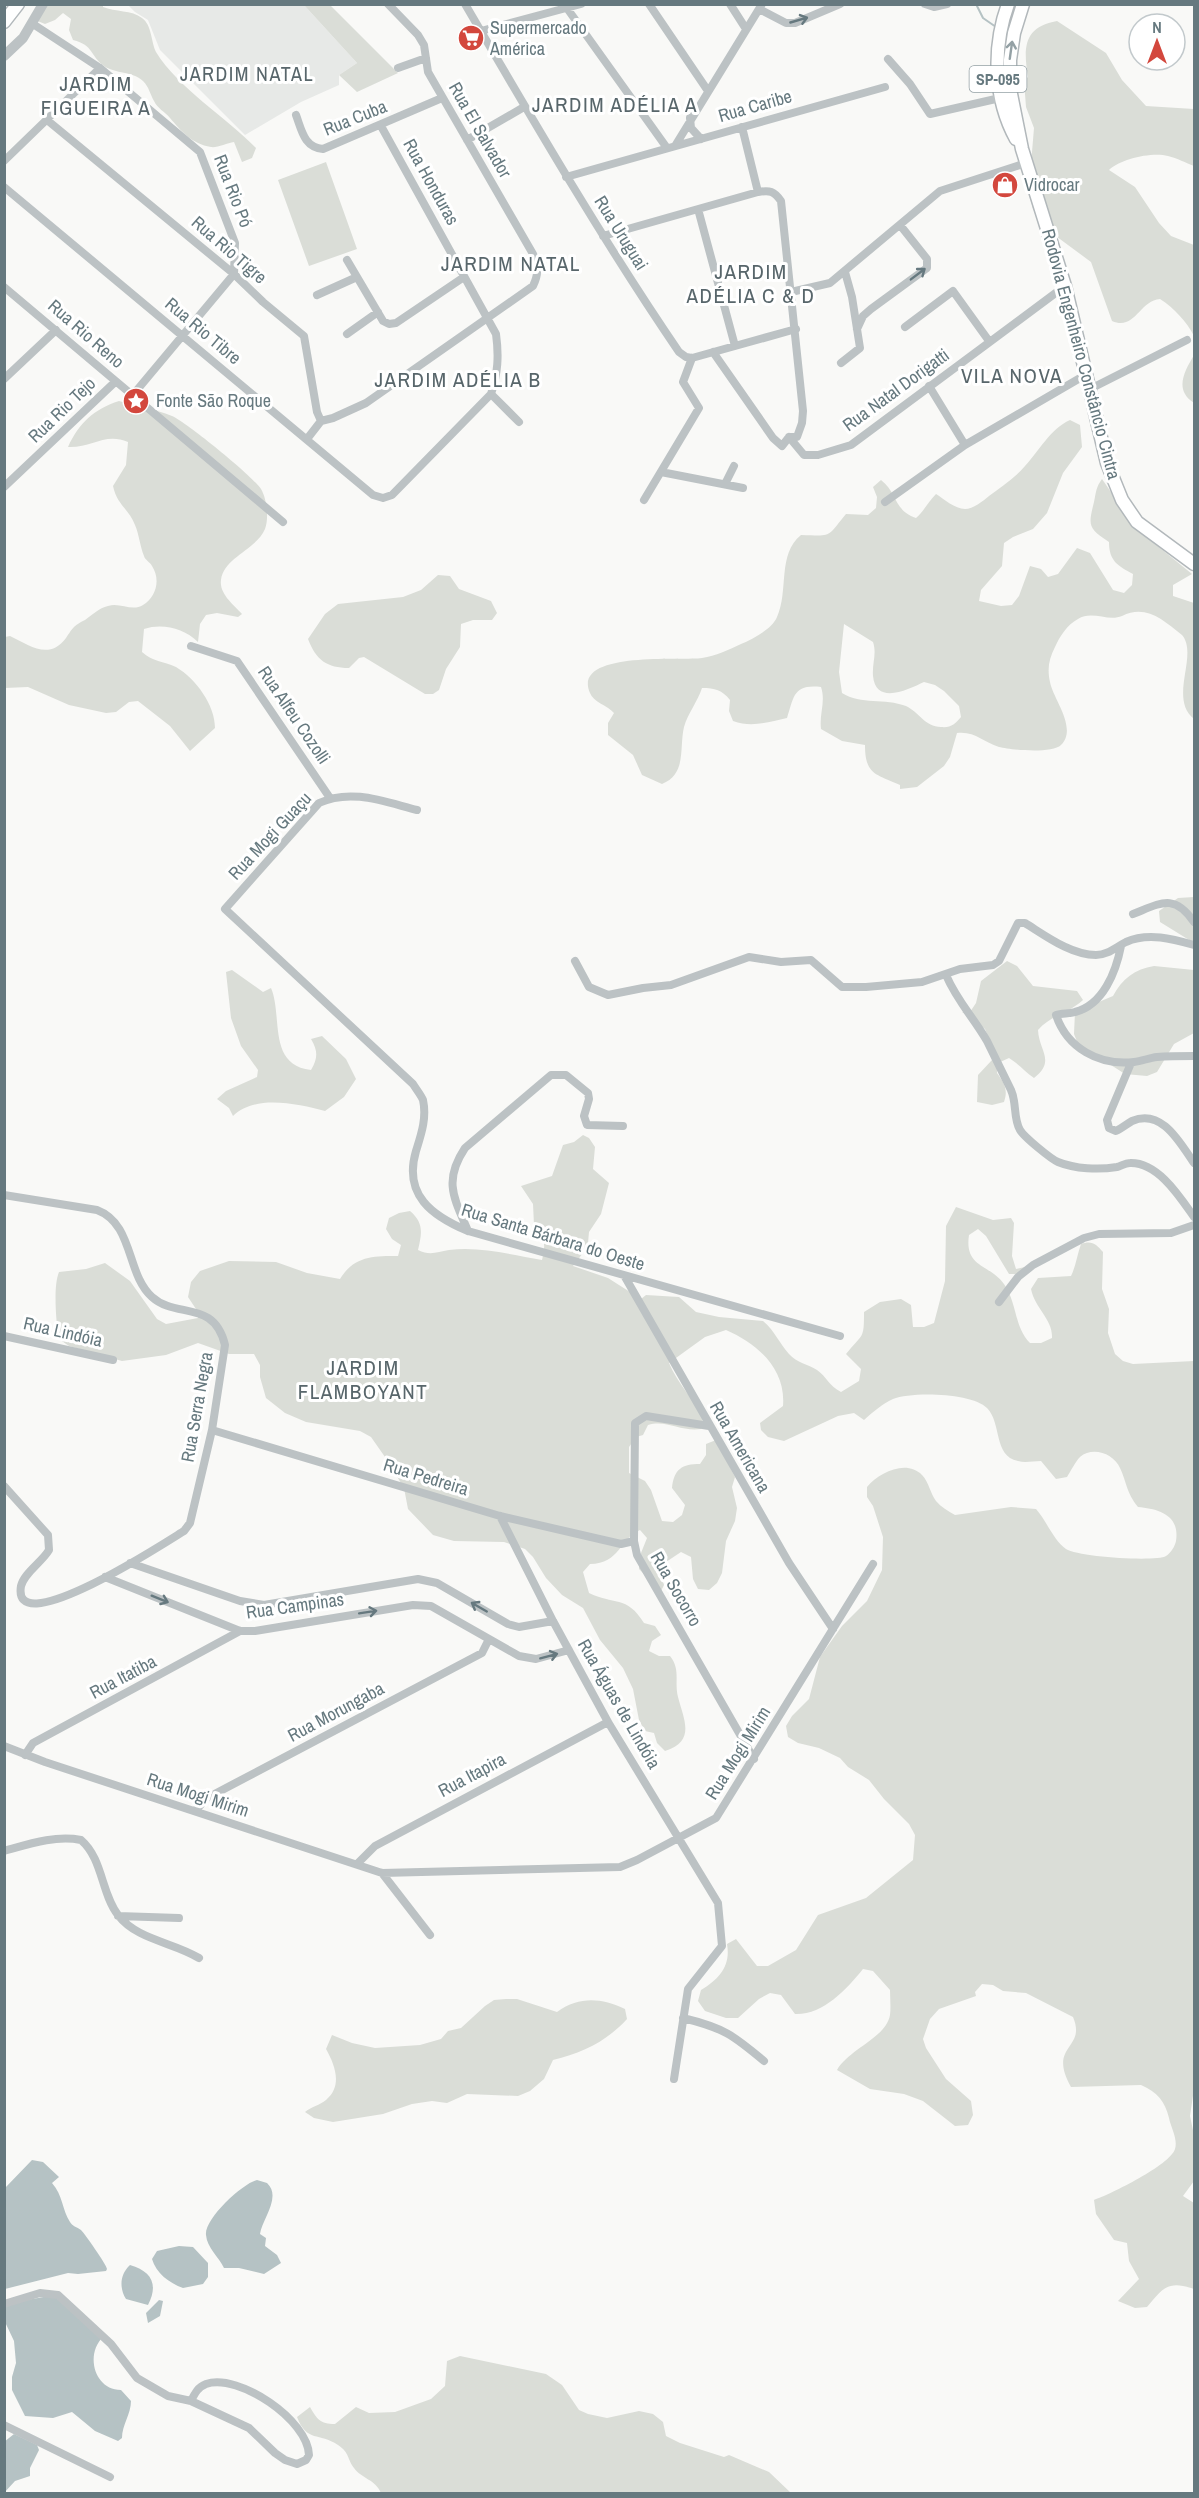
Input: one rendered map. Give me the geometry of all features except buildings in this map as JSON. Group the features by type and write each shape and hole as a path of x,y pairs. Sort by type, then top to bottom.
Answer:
{"main road":[{"path":"4,22 18,4"},
{"name":"Rodovia Engenheiro Constâncio Cintra","path":"1008,4 1001,30 997,74 1006,121 1022,149"},
{"name":"Rodovia Engenheiro Constâncio Cintra","path":"1023,4 1014,33 1010,60 1010,89 1022,149 1065,286 1107,463 1122,500 1137,522 1194,564"}],"street":[{"path":"4,56 23,38 43,4"},
{"name":"Rua El Salvador","path":"388,4 424,45 428,72 537,264 537,277 532,286 486,317"},
{"name":"Rua Uruguai","path":"465,4 524,107 603,236 679,352 692,358"},
{"path":"481,31 565,6 580,4"},
{"path":"649,4 708,91"},
{"path":"730,4 746,29"},
{"path":"565,6 671,147 761,7 786,23 795,23 840,4"},
{"path":"924,4 934,7 947,4"},
{"name":"Rua Rio Pó","path":"33,24 100,68 200,152 235,243 234,274"},
{"path":"398,68 426,58"},
{"path":"888,59 910,84 930,114 1000,98"},
{"path":"4,161 100,68"},
{"name":"Rua Caribe","path":"566,177 885,87"},
{"name":"Rua Cuba","path":"296,115 306,141 314,148 323,149 442,98"},
{"path":"467,140 524,107"},
{"path":"690,118 691,128 700,139"},
{"name":"Rua Rio Tigre","path":"47,120 234,274 304,336 317,412 321,421"},
{"name":"Rua Honduras","path":"381,126 496,334 499,352 498,375 491,394"},
{"path":"742,127 758,192"},
{"path":"791,292 824,286 845,272 947,188 1026,163"},
{"name":"Rua Rio Tibre","path":"4,187 374,495 383,498 392,495 491,394"},
{"path":"603,236 758,192 770,190 777,194 781,201 803,411 797,437 789,436 782,446 773,438 713,352"},
{"path":"698,209 735,346"},
{"path":"857,329 863,316 871,309 927,268 927,259 900,225"},
{"path":"347,260 383,321 389,324 396,323 464,277"},
{"path":"841,363 860,348 852,297 845,272"},
{"path":"132,396 234,274"},
{"path":"317,295 357,277"},
{"name":"Rua Natal Dorigatti","path":"789,436 804,455 818,455 851,445 1065,286"},
{"name":"Rua Rio Reno","path":"4,287 283,522"},
{"path":"905,327 953,291 989,341"},
{"path":"852,297 858,305 871,309"},
{"path":"347,334 378,312"},
{"path":"306,439 321,421 366,403 486,317"},
{"path":"644,500 699,408 683,382 692,358 795,328"},
{"path":"4,379 56,330"},
{"path":"1090,389 1187,340"},
{"path":"885,502 965,446 1087,374"},
{"name":"Rua Rio Tejo","path":"4,487 116,382"},
{"path":"929,386 965,446"},
{"path":"491,394 519,422"},
{"path":"725,484 734,466"},
{"path":"661,472 743,488"},
{"name":"Rua Alfeu Cozolli","path":"191,646 237,661 330,798"},
{"name":"Rua Mogi Guaçu","path":"225,909 319,803 330,798 351,795 373,798 417,810"},
{"path":"1133,914 1163,903 1175,903 1185,908 1194,922"},
{"name":"Rua Santa Bárbara do Oeste","path":"225,909 413,1084 423,1098 424,1113 414,1156 415,1191 422,1203 449,1224 468,1232 497,1238 625,1277 768,1314 840,1336"},
{"path":"575,961 589,987 608,995 683,982 749,957 781,962 811,960 838,984 855,988 899,986 946,975 960,969 985,968 999,961 1018,923 1025,923 1073,951 1099,955 1141,938 1164,937 1194,945"},
{"path":"1121,946 1118,963 1102,994 1086,1008 1056,1015 1064,1035 1083,1052 1113,1061 1131,1062 1156,1057 1194,1056"},
{"path":"946,975 960,1003 986,1040 1012,1094 1020,1131 1056,1161 1063,1163 1086,1168 1117,1167 1129,1163 1142,1165 1156,1173 1173,1189 1194,1216"},
{"path":"1131,1062 1107,1120 1109,1128 1116,1131 1134,1120 1151,1118 1161,1122 1171,1131 1194,1163"},
{"path":"468,1232 451,1192 456,1161 465,1148 551,1075 566,1075 588,1093 590,1099 584,1116 587,1125 623,1126"},
{"name":"Rua Serra Negra","path":"4,1196 106,1213 120,1228 144,1287 152,1297 162,1304 197,1313 217,1325 225,1345 212,1430 190,1523 184,1532 105,1577"},
{"path":"999,1302 1018,1277 1033,1265 1084,1238 1099,1234 1171,1233 1194,1225"},
{"name":"Rua Americana","path":"625,1277 789,1563 833,1629"},
{"name":"Rua Lindóia","path":"4,1336 113,1360"},
{"name":"Rua Socorro","path":"709,1426 646,1416 635,1423 634,1541 638,1555 754,1759"},
{"name":"Rua Pedreira","path":"212,1430 500,1516 621,1544 634,1541"},
{"path":"4,1486 48,1535 50,1543 44,1558 23,1581 22,1596 26,1602 35,1605 51,1602 105,1577"},
{"name":"Rua Águas de Lindóia","path":"500,1516 553,1621 608,1722 718,1903 722,1946 688,1989 683,2018"},
{"name":"Rua Campinas","path":"130,1563 240,1601 264,1605 418,1579 437,1583 508,1624 519,1627 553,1621"},
{"name":"Rua Mogi Mirim","path":"4,1746 25,1755 382,1873 620,1867 716,1818 873,1564"},
{"name":"Rua Campinas","path":"105,1577 240,1631 414,1605 431,1606 519,1656 536,1659 569,1650"},
{"name":"Rua Itatiba","path":"25,1755 33,1743 240,1631"},
{"name":"Rua Morungaba","path":"195,1811 207,1798 482,1653 489,1639"},
{"name":"Rua Itapira","path":"357,1864 375,1846 608,1722"},
{"path":"4,1851 38,1841 62,1838 81,1840 92,1855 118,1916 136,1931 184,1949 199,1958"},
{"path":"382,1873 430,1935"},
{"path":"118,1916 179,1918"},
{"path":"674,2079 683,2018 712,2025 733,2035 764,2061"},
{"path":"4,2304 40,2293 58,2295 111,2344 137,2378 168,2396 191,2401 249,2428 285,2460 297,2464 306,2460 309,2455 306,2438 293,2421 252,2391 216,2382 204,2384 196,2390 191,2401"},
{"path":"4,2425 110,2477"}],"shaded area":[{"path":"45,5 103,5 108,9 142,18 150,29 154,48 165,65 189,90 256,148 252,158 242,162 234,142 211,147 198,143 188,136 157,106 143,81 104,66 85,45 73,40 69,30 71,19 63,13 55,20 45,24 35,20"},
{"path":"128,5 304,5 357,63 339,75 339,85 301,102 245,135 160,50 148,20"},
{"path":"304,5 330,5 398,73 357,92 339,75 357,63"},
{"path":"1057,21 1106,53 1122,80 1146,106 1194,109 1194,166 1171,157 1153,155 1128,160 1109,170 1135,187 1159,223 1171,236 1194,245 1194,336 1180,316 1160,299 1147,305 1126,322 1112,321 1091,262 1045,228 1033,209 1028,188 1028,173 1034,128 1026,107 1024,81 1028,77 1026,48 1032,33 1046,24"},
{"path":"326,162 357,249 309,266 278,180"},
{"path":"1194,355 1194,403 1184,392 1183,380"},
{"path":"119,401 159,411 179,420 204,438 256,483 266,503 267,520 261,536 228,565 221,580 225,595 242,614 238,617 217,613 206,615 200,624 198,642 186,633 172,628 144,629 142,652 150,658 176,667 191,678 203,693 212,710 215,728 190,751 170,726 138,701 129,702 116,712 106,713 69,705 28,687 5,688 5,637 10,636 39,649 53,649 66,638 72,629 102,608 112,605 139,607 151,598 156,588 155,571 145,557 135,525 117,498 113,486 126,465 128,442 120,439 105,439 77,447 68,447 88,418 102,408"},
{"path":"1070,420 1080,425 1082,447 1063,473 1047,513 1033,529 1004,543 1002,566 981,590 979,601 1001,606 1012,605 1019,596 1030,566 1041,569 1048,577 1058,574 1077,548 1090,553 1113,590 1124,593 1132,585 1133,574 1115,562 1109,549 1109,542 1091,526 1096,492 1102,479 1126,514 1149,539 1192,574 1173,585 1173,596 1194,603 1194,719 1187,710 1184,700 1187,654 1186,643 1182,635 1154,615 1139,612 1111,618 1083,617 1070,624 1059,639 1051,656 1049,672 1052,689 1066,722 1066,738 1061,745 1049,750 1012,749 993,745 974,735 957,733 950,757 944,766 917,787 900,789 900,785 878,775 870,768 865,745 842,741 821,729 823,698 821,687 800,690 793,698 787,718 753,724 733,721 729,711 730,700 718,690 702,688 684,727 679,767 670,780 662,784 642,775 633,755 608,735 608,723 614,713 594,699 590,693 589,679 597,670 632,660 707,657 722,653 751,639 767,629 777,617 786,562 794,543 801,535 828,534 846,514 868,515 876,508 877,497 873,487 881,480 903,511 916,518 936,494 957,507 971,508 1017,474 1051,434","holes":["844,624 873,642 875,651 873,676 875,685 880,691 894,693 924,682 935,685 959,706 961,717 955,724 944,727 931,725 906,706 857,699 842,693 839,672"]},
{"path":"438,575 450,576 459,589 491,601 497,613 492,620 473,620 461,624 460,647 446,669 439,690 433,694 425,694 364,657 359,658 349,668 341,668 323,661 315,652 308,639 325,614 338,604 403,597 421,590"},
{"path":"1194,897 1194,943 1160,922 1159,911 1178,898"},
{"path":"1007,961 1017,966 1033,986 1077,991 1083,1000 1038,1030 1045,1061 1041,1072 1034,1078 1009,1058 998,1063 997,1073 1005,1087 1006,1094 1004,1102 992,1105 977,1102 978,1075 992,1060 989,1039 985,1029 962,1012 970,1012 976,1003 981,981"},
{"path":"1154,966 1194,970 1194,1033 1174,1044 1157,1072 1147,1076 1125,1074 1078,1044 1074,1034 1075,1012 1113,996 1130,976"},
{"path":"232,970 263,992 271,988 279,1038 288,1059 297,1066 311,1070 316,1055 311,1039 322,1036 346,1059 356,1079 344,1097 325,1111 290,1104 265,1103 242,1109 233,1116 229,1108 217,1099 226,1091 257,1077 258,1070 241,1046 231,1018 226,972"},
{"path":"583,1135 589,1138 595,1147 593,1169 609,1183 601,1214 589,1232 588,1243 583,1253 573,1266 608,1278 641,1299 646,1295 679,1297 696,1312 719,1317 763,1321 792,1357 817,1370 841,1392 859,1381 861,1369 846,1354 861,1336 864,1327 864,1312 880,1302 901,1299 911,1305 913,1327 924,1327 934,1323 945,1281 946,1226 956,1207 993,1220 1011,1218 1014,1223 1012,1256 1016,1269 1025,1267 1020,1274 1009,1274 986,1236 978,1229 969,1235 968,1246 974,1260 1004,1284 1021,1330 1030,1343 1041,1343 1052,1338 1050,1325 1031,1289 1038,1278 1071,1276 1081,1244 1091,1243 1103,1252 1102,1289 1109,1309 1108,1333 1115,1354 1123,1361 1133,1364 1194,1361 1194,2089 1190,2116 1194,2135 1194,2181 1183,2196 1194,2203 1194,2289 1178,2285 1172,2286 1157,2295 1147,2307 1135,2308 1118,2301 1139,2279 1129,2261 1127,2243 1114,2240 1096,2214 1094,2200 1152,2171 1171,2156 1176,2141 1165,2107 1160,2098 1147,2088 1141,2085 1071,2087 1063,2063 1075,2036 1076,2028 1073,2017 1026,1993 1003,1991 993,1985 982,1984 975,1992 976,1996 939,2009 930,2019 923,2039 926,2048 946,2079 971,2101 973,2115 968,2125 955,2126 923,2101 904,2094 870,2089 837,2070 850,2055 882,2030 890,2015 890,1990 873,1971 863,1969 833,2000 805,2013 795,2014 781,1995 770,1993 759,1999 738,2018 726,2018 705,2011 698,2001 701,1990 722,1971 727,1959 727,1944 736,1939 757,1966 768,1966 796,1950 818,1915 866,1898 913,1860 915,1835 909,1824 869,1780 848,1767 840,1758 819,1748 798,1743 788,1737 786,1726 792,1716 809,1699 820,1657 842,1626 867,1601 882,1570 883,1537 873,1506 867,1497 867,1487 885,1473 908,1468 922,1475 936,1501 955,1515 1011,1507 1036,1509 1058,1541 1073,1552 1133,1559 1166,1556 1175,1543 1175,1525 1171,1519 1160,1512 1138,1507 1129,1492 1120,1468 1113,1459 1103,1453 1085,1454 1078,1459 1067,1477 1056,1479 1041,1461 1018,1461 1005,1453 992,1414 980,1403 956,1396 927,1394 893,1399 864,1420 854,1413 838,1416 784,1441 768,1437 761,1430 760,1423 783,1406 783,1393 775,1369 759,1350 726,1330 705,1337 669,1363 703,1418 701,1429 661,1424 648,1425 643,1435 636,1437 629,1447 629,1473 645,1481 651,1490 662,1521 673,1522 682,1515 685,1505 672,1488 677,1472 688,1465 700,1464 706,1455 706,1444 716,1440 735,1477 732,1487 737,1508 735,1521 726,1541 722,1573 717,1583 709,1590 698,1589 693,1579 691,1557 681,1552 663,1564 661,1575 664,1585 659,1595 639,1569 639,1558 647,1538 640,1530 633,1534 608,1560 590,1564 583,1572 589,1593 625,1604 638,1614 644,1623 655,1626 661,1635 652,1641 649,1651 659,1656 670,1656 673,1661 685,1729 681,1742 665,1751 657,1743 654,1733 645,1731 639,1720 633,1689 623,1668 600,1640 583,1608 562,1595 546,1578 525,1549 504,1542 454,1541 433,1535 408,1509 404,1488 371,1437 360,1431 306,1422 285,1413 266,1398 260,1377 260,1365 254,1354 229,1354 198,1343 166,1355 122,1361 69,1346 59,1339 56,1295 59,1272 86,1269 105,1263 130,1281 157,1319 166,1324 198,1318 198,1312 188,1297 191,1282 200,1271 229,1261 276,1262 307,1273 340,1279 351,1266 365,1259 398,1256 401,1245 392,1239 386,1229 389,1218 410,1211 420,1224 418,1250 422,1252 472,1249 542,1260 544,1241 534,1225 533,1204 521,1186 552,1176 563,1145 574,1142"},
{"path":"517,1999 557,2012 574,2003 599,2001 625,2009 627,2019 593,2046 553,2060 544,2079 530,2091 518,2096 467,2094 447,2103 432,2101 412,2104 383,2114 333,2122 314,2118 305,2112 326,2100 334,2088 336,2075 326,2049 332,2035 352,2043 375,2048 420,2045 441,2039 448,2031 461,2028 494,2000"},
{"path":"32,2160 43,2162 59,2177 52,2183 58,2192 67,2217 91,2243 106,2266 106,2271 68,2273 5,2289 5,2188"},
{"path":"257,2180 267,2183 273,2195 260,2234 266,2238 265,2246 277,2255 281,2263 264,2274 239,2268 224,2268 206,2235 211,2220 218,2211 234,2195"},
{"path":"179,2246 193,2247 208,2263 208,2277 203,2284 183,2288 168,2280 157,2269 152,2259 157,2251"},
{"path":"130,2265 143,2271 151,2279 153,2291 148,2305 126,2299 124,2295 122,2277"},
{"path":"55,2295 103,2337 94,2352 95,2370 104,2384 121,2390 131,2401 122,2438 118,2441 95,2431 72,2412 53,2418 25,2416 12,2390 12,2377 16,2363 14,2341 5,2322 4,2304"},
{"path":"159,2300 163,2301 160,2316 148,2323 146,2313"},
{"path":"460,2356 546,2374 562,2385 579,2410 588,2414 607,2418 639,2411 653,2414 663,2422 666,2436 680,2443 724,2457 729,2455 769,2472 791,2493 381,2493 354,2468 342,2448 331,2441 309,2434 297,2417 310,2407 319,2420 335,2424 356,2407 369,2413 395,2412 431,2399 445,2386 447,2361"},
{"path":"14,2434 37,2445 39,2450 30,2468 30,2476 15,2481 4,2493 4,2442"}],"waterway":[{"path":"976,4 983,18 996,27"}],"place":[{"name":"Supermercado América","path":"471,38"},
{"name":"Vidrocar","path":"1005,185"},
{"name":"Fonte São Roque","path":"136,401"}],"district":[{"name":"JARDIM NATAL","path":"247,74"},
{"name":"JARDIM FIGUEIRA A","path":"96,96"},
{"name":"JARDIM ADÉLIA A","path":"615,105"},
{"name":"JARDIM NATAL","path":"511,264"},
{"name":"JARDIM ADÉLIA C & D","path":"751,284"},
{"name":"VILA NOVA","path":"1012,376"},
{"name":"JARDIM ADÉLIA B","path":"458,380"},
{"name":"JARDIM FLAMBOYANT","path":"363,1380"}]}
